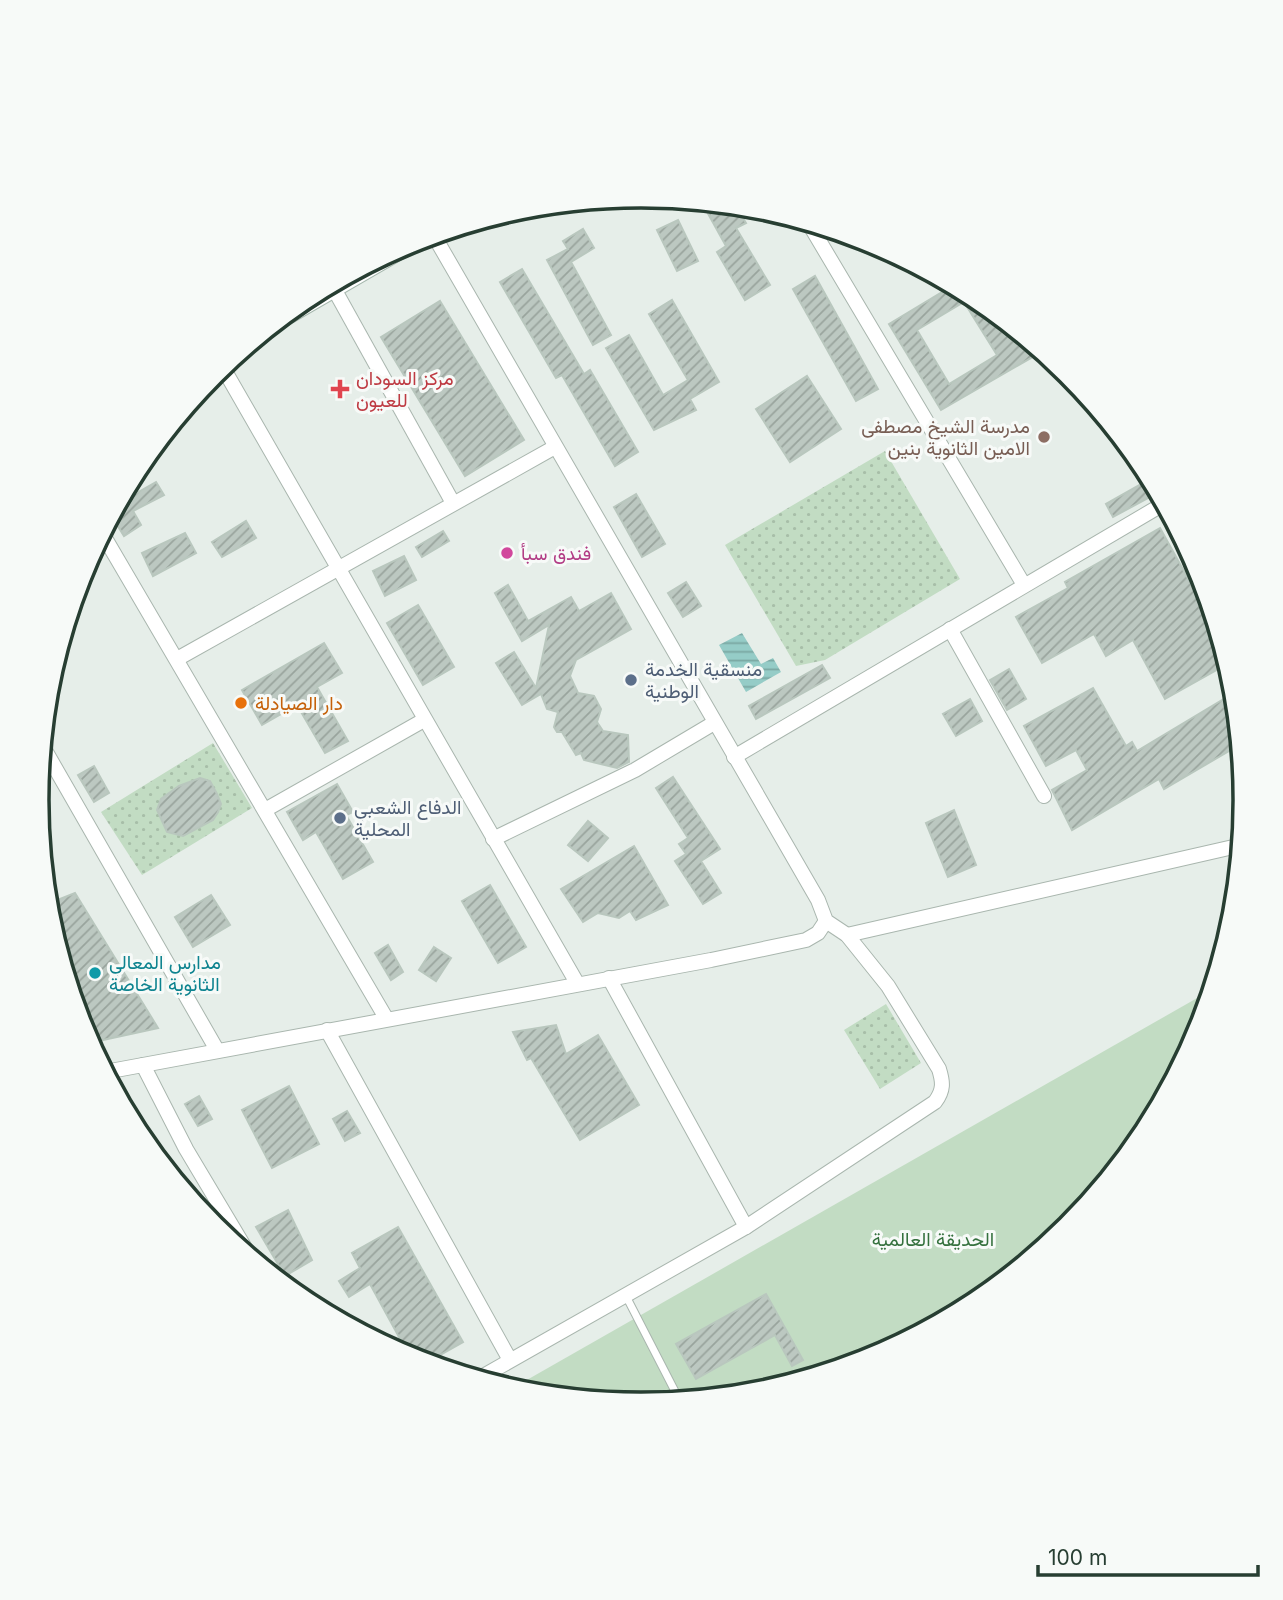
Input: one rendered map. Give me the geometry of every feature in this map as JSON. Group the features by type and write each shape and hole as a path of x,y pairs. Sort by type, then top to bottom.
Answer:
{"street":[{"path":"815,234 1024,584"},
{"path":"439,244 713,723 818,900 826,921 847,935 888,986 939,1069 942,1092 936,1102 747,1227 627,1298 489,1372"},
{"path":"336,292 453,503"},
{"path":"228,376 577,984"},
{"path":"177,659 555,447"},
{"path":"734,757 1157,508"},
{"path":"108,543 386,1018"},
{"path":"950,628 1044,796"},
{"path":"265,810 424,720"},
{"path":"493,839 635,770 713,723"},
{"path":"50,759 217,1050"},
{"path":"847,935 1232,847"},
{"path":"114,1070 806,940 817,933 826,921"},
{"path":"609,978 747,1227"},
{"path":"327,1030 510,1360"},
{"path":"143,1065 186,1149 234,1229"}],"lane":[{"path":"627,1298 675,1391"}],"green space":[{"path":"885,451 960,579 825,660 796,666 725,545"},
{"path":"213,743 252,808 142,875 101,812"},
{"name":"الحديقة العالمية","path":"1201,996 1173,1062 1155,1096 1112,1161 1087,1191 1032,1245 971,1293 938,1313 904,1331 832,1361 757,1381 680,1391 642,1392 603,1391 525,1381"},
{"path":"886,1004 921,1063 880,1089 844,1030"}],"water":[{"path":"742,633 761,664 773,658 781,672 746,692 719,645"}],"building":[{"path":"707,212 742,217 746,223 736,228 770,285 745,300 717,252 726,246"},
{"path":"678,220 698,261 677,271 657,230"},
{"path":"583,229 594,248 571,262 611,335 593,345 547,260 568,249 563,241"},
{"path":"522,269 584,374 590,370 638,452 615,466 562,375 556,378 500,282"},
{"path":"815,276 878,389 856,401 793,289"},
{"path":"944,291 963,302 917,330 949,384 997,355 965,303 1034,356 941,410 889,324"},
{"path":"672,300 719,382 690,399 696,410 654,430 606,348 629,335 663,395 688,380 649,314"},
{"path":"440,301 524,440 465,476 381,337"},
{"path":"807,376 841,429 790,462 756,409"},
{"path":"156,482 164,495 133,511 141,525 124,536 117,525 134,494"},
{"path":"1142,484 1150,497 1113,517 1106,504"},
{"path":"636,494 665,544 642,557 614,507"},
{"path":"246,521 256,538 222,557 212,542"},
{"path":"1160,528 1198,596 1219,668 1165,699 1133,640 1106,656 1094,634 1042,663 1016,617 1068,588 1065,582"},
{"path":"443,531 449,541 422,557 416,547"},
{"path":"185,533 196,553 153,576 142,553"},
{"path":"404,556 416,580 385,596 373,571"},
{"path":"686,582 701,606 683,617 668,593"},
{"path":"508,585 528,621 571,597 579,611 611,593 631,629 576,660 570,676 578,693 594,696 601,709 597,722 603,731 628,735 629,762 617,768 584,760 581,753 576,755 562,732 557,732 554,727 558,712 547,709 541,694 522,705 496,663 514,652 536,688 549,625 522,641 495,593"},
{"path":"418,605 454,667 423,685 387,623"},
{"path":"324,643 342,673 317,687 348,741 325,753 297,705 262,725 242,690"},
{"path":"822,665 830,678 756,719 749,706"},
{"path":"1009,669 1026,699 1007,710 990,680"},
{"path":"1093,688 1126,746 1132,742 1137,751 1225,698 1232,749 1164,789 1159,779 1072,830 1052,790 1087,770 1076,750 1046,766 1024,726"},
{"path":"970,699 982,721 956,736 943,714"},
{"path":"94,766 109,793 94,802 78,775"},
{"path":"673,777 720,849 701,861 721,893 703,904 675,861 686,854 679,844 688,838 656,788"},
{"path":"200,778 210,781 217,794 221,804 218,812 213,820 183,836 167,832 157,810 161,799 179,786"},
{"path":"337,784 353,812 346,815 373,862 343,879 316,832 303,840 287,812"},
{"path":"954,810 976,865 948,877 926,823"},
{"path":"588,821 608,838 588,861 568,845"},
{"path":"634,846 668,905 636,920 630,911 619,918 598,913 583,922 561,889"},
{"path":"490,885 526,947 498,963 462,901"},
{"name":"مدارس المعالي الثانوية الخاصة","path":"75,893 158,1028 100,1041 80,990 58,900"},
{"path":"211,895 230,925 193,947 175,917"},
{"path":"388,945 403,972 391,980 375,953"},
{"path":"434,947 451,958 436,981 419,970"},
{"path":"556,1025 566,1054 598,1035 639,1105 580,1140 531,1058 527,1060 513,1032"},
{"path":"289,1086 319,1144 272,1168 242,1110"},
{"path":"199,1096 212,1119 198,1126 185,1104"},
{"path":"347,1111 360,1133 345,1141 333,1119"},
{"path":"288,1210 312,1260 287,1275 282,1271 256,1227"},
{"path":"398,1227 463,1342 438,1356 401,1341 370,1284 349,1297 339,1281 360,1268 352,1253"},
{"path":"766,1294 803,1360 792,1366 775,1335 696,1379 676,1344"}],"place":[{"name":"مركز السودان للعيون","path":"340,389"},
{"name":"مدرسة الشيخ مصطفى الامين الثانوية بنين","path":"1044,437"},
{"name":"فندق سبأ","path":"507,553"},
{"name":"منسقية الخدمة الوطنية","path":"631,680"},
{"name":"دار الصيادلة","path":"241,703"},
{"name":"الدفاع الشعبي المحلية","path":"340,818"},
{"name":"مدارس المعالي الثانوية الخاصة","path":"95,973"}]}
